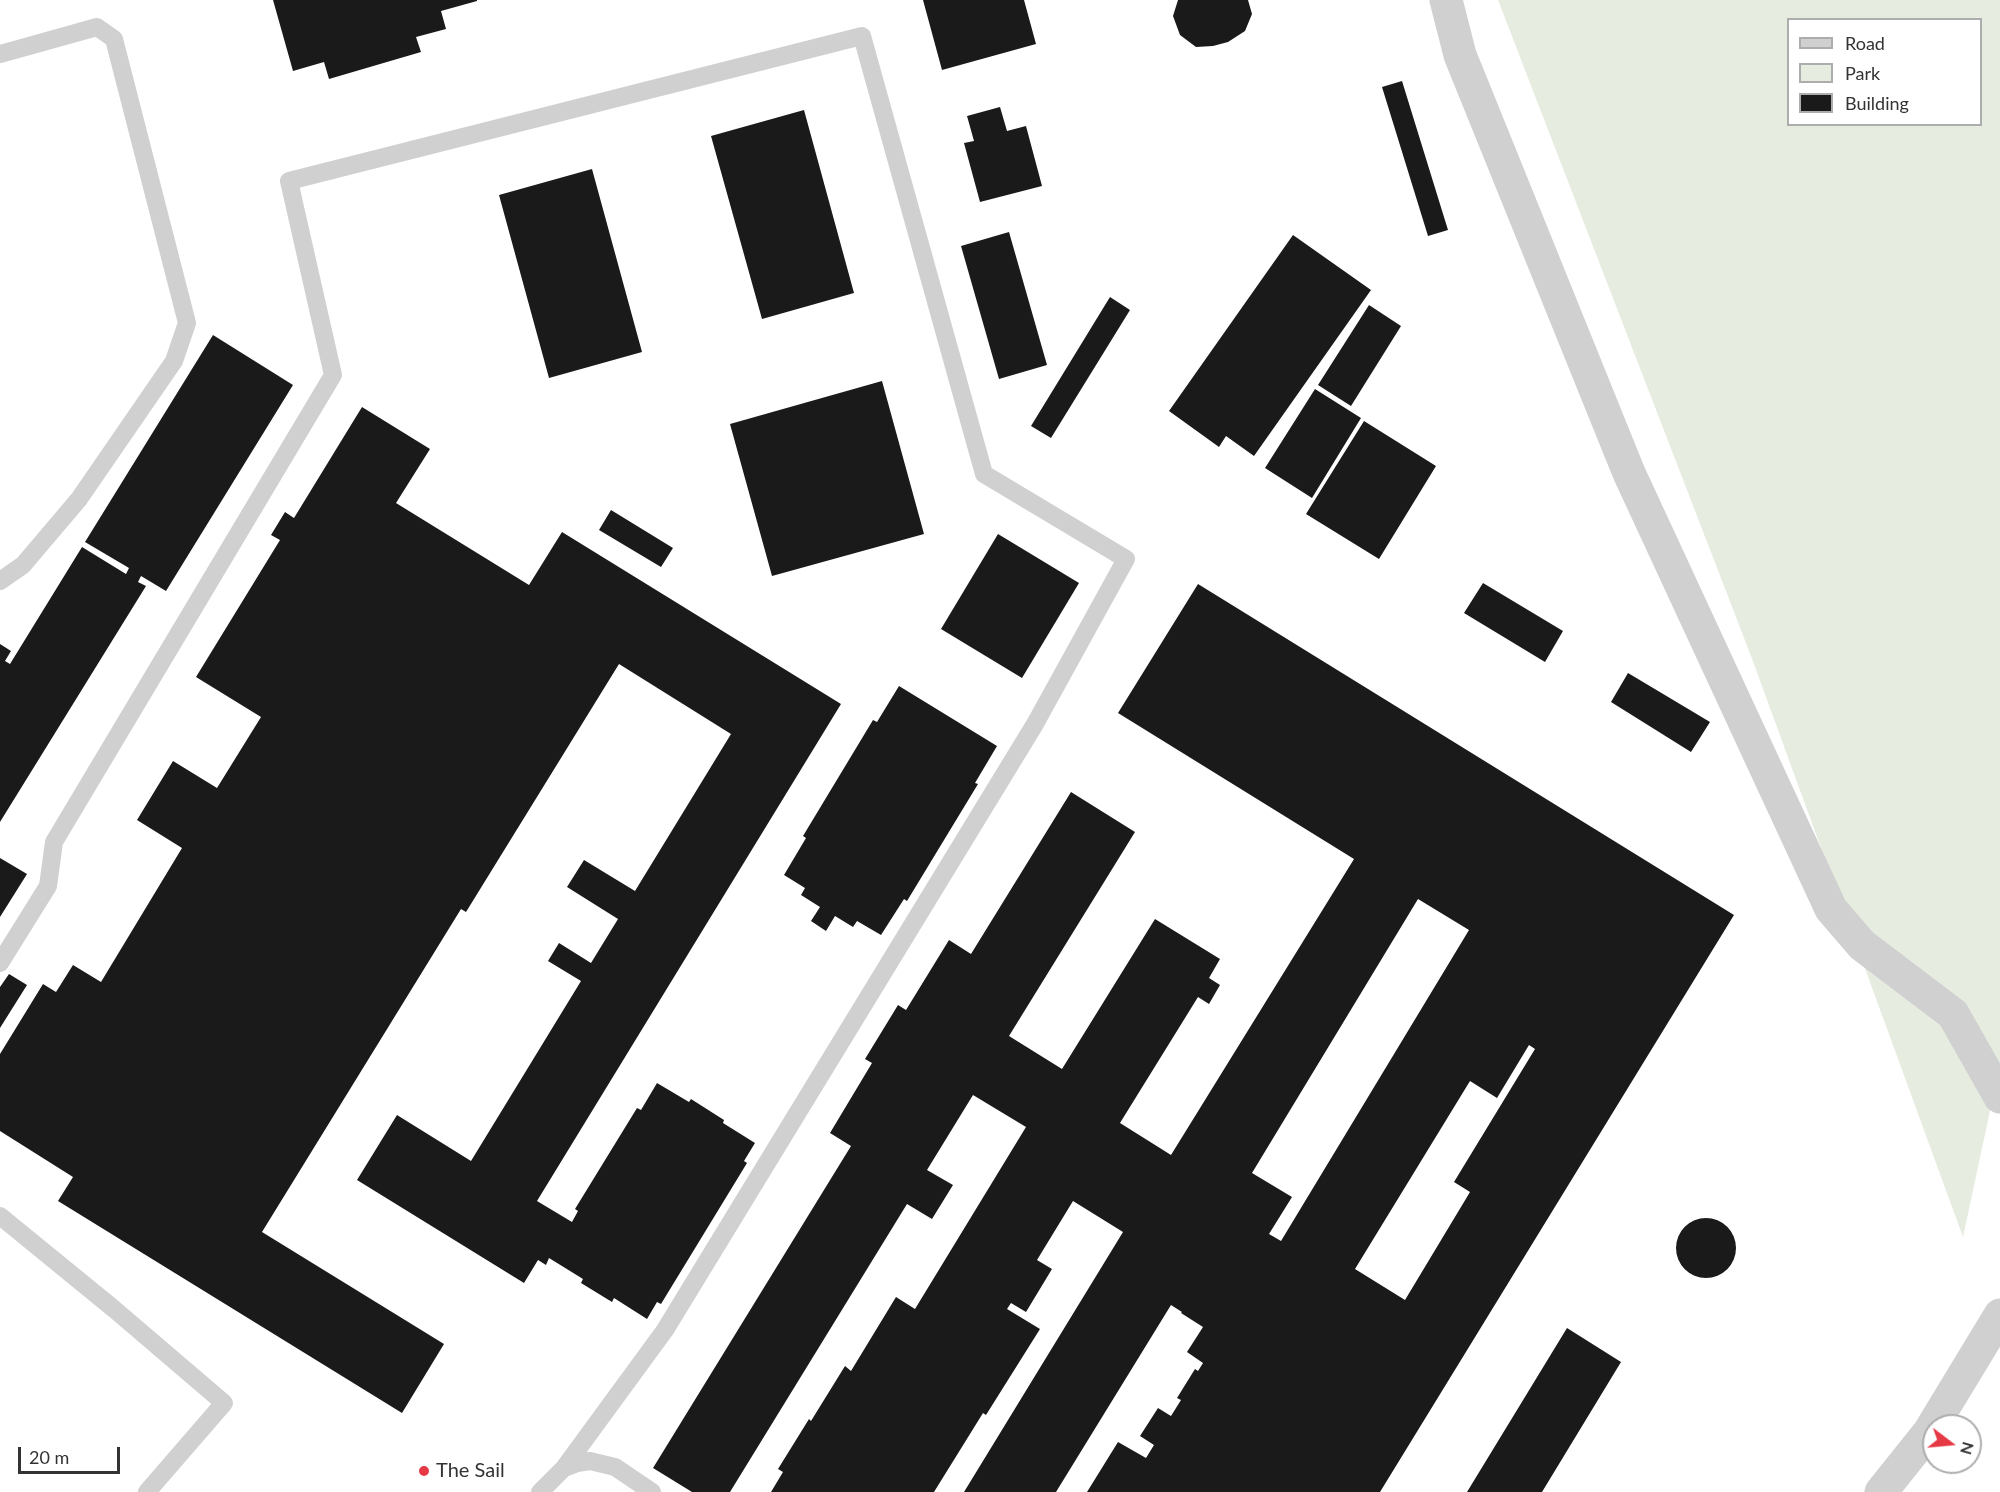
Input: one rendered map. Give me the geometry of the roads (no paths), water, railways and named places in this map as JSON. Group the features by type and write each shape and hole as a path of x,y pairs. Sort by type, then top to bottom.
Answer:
{"street":[{"path":"1446,0 1460,55 1629,473 1831,909 1862,945 1953,1014 2000,1097"},
{"path":"1881,1492 1929,1432 2000,1316"}],"lane":[{"path":"0,54 97,27 114,39 187,323 174,361 79,499 23,565 0,581"},
{"path":"0,963 48,886 54,842 333,375 289,181 862,36 984,474 1126,559 1035,724 665,1330 564,1468 540,1492"},
{"path":"0,1216 224,1403 147,1492"},
{"path":"564,1468 590,1461 615,1467 652,1492"}],"place":[{"name":"The Sail","path":"424,1471"}]}
